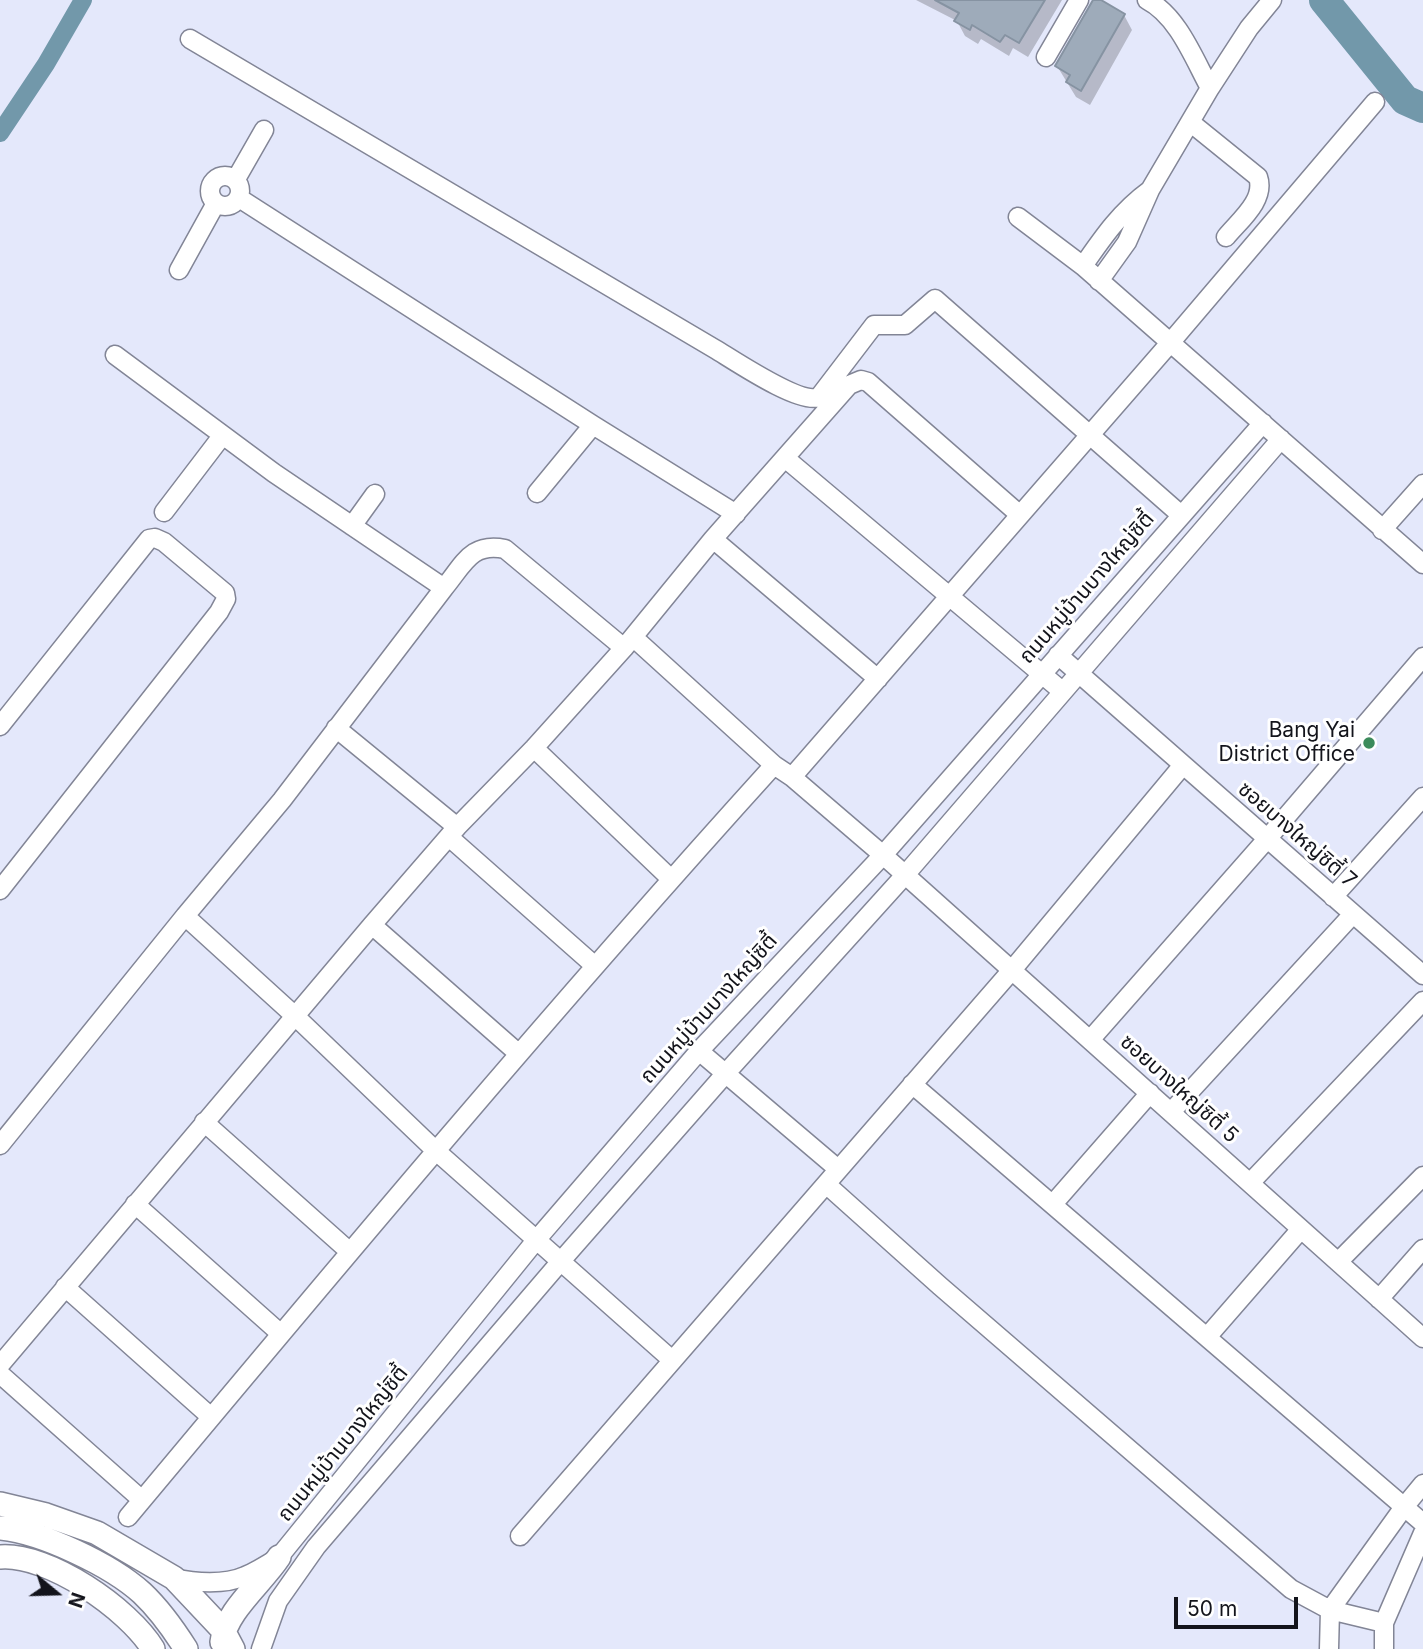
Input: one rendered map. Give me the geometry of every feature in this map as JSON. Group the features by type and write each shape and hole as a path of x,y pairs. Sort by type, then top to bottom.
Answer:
{"main road":[{"path":"0,1504 46,1515 97,1533 174,1578 226,1643"},
{"path":"0,1528 40,1537 94,1561 142,1593 186,1649"},
{"path":"0,1557 29,1560 71,1577 108,1602 148,1640 153,1649"},
{"path":"226,1643 238,1607 266,1577 279,1558"}],"street":[{"path":"1046,57 1079,0"},
{"path":"1147,0 1171,22 1210,89"},
{"path":"1099,281 1128,242 1150,190 1210,89 1249,28 1272,0"},
{"path":"190,39 736,362 804,398 811,400 819,397 874,325 905,325 935,299 1181,515"},
{"path":"792,777 1170,343 1375,102"},
{"path":"1190,122 1258,177 1261,185 1254,203 1226,237"},
{"path":"236,179 264,130"},
{"path":"224,175 236,179 241,188 239,198 229,206 216,203 210,192 213,181 224,175"},
{"path":"1083,267 1110,226 1130,205 1150,190"},
{"path":"239,198 736,514"},
{"path":"179,270 216,203"},
{"path":"1018,217 1083,267 1423,564"},
{"path":"0,1145 282,800 444,588 222,436 115,355"},
{"path":"0,1365 372,925 453,832 534,748 628,643 713,539 849,385 861,380 868,383 1020,515"},
{"name":"ถนนหมู่บ้านบางใหญ่ซิตี้","path":"174,1578 189,1581 233,1580 279,1558 537,1239 699,1051 883,855 1263,423"},
{"path":"537,493 593,425"},
{"path":"164,512 222,436"},
{"path":"261,1649 278,1601 302,1564 561,1261 905,875 1281,439"},
{"path":"785,458 1062,691"},
{"path":"1382,530 1423,484"},
{"path":"352,526 374,494"},
{"path":"0,726 149,539 155,538 164,542 225,593 224,606 0,890"},
{"path":"713,539 878,679"},
{"name":"ซอยบางใหญ่ซิตี้ 5","path":"444,588 472,554 482,547 505,549 628,643 883,855 1423,1338"},
{"name":"ซอยบางใหญ่ซิตี้ 7","path":"1059,655 1423,975"},
{"path":"1090,1040 1423,657"},
{"path":"336,728 453,832 595,966"},
{"path":"534,748 671,879"},
{"path":"128,1517 435,1150 671,879 775,765"},
{"path":"520,1536 1012,970 1183,765"},
{"path":"1333,897 1423,797"},
{"path":"1171,1112 1353,914"},
{"path":"185,916 295,1016 435,1150 672,1360"},
{"path":"372,925 519,1054"},
{"path":"1250,1183 1423,1001"},
{"path":"699,1051 838,1169"},
{"path":"912,1084 1423,1523"},
{"path":"1053,1204 1150,1093"},
{"path":"204,1122 350,1252"},
{"path":"1338,1262 1423,1176"},
{"path":"826,1184 940,1286 1284,1582 1330,1610 1384,1623"},
{"path":"135,1204 281,1334"},
{"path":"1207,1337 1301,1229"},
{"path":"1379,1299 1423,1249"},
{"path":"65,1287 211,1417"},
{"path":"0,1374 142,1500"},
{"path":"1329,1649 1330,1610 1404,1507 1423,1485"},
{"path":"1384,1649 1384,1623 1423,1533"}],"building":[{"path":"935,0 1045,0 1019,43 1005,35 1000,42 972,25 970,30 954,21 959,13"},
{"path":"1093,0 1101,0 1125,14 1081,91 1066,82 1070,75 1055,66"}],"waterway":[{"path":"0,133 46,64 83,0"},
{"path":"1324,0 1405,100 1423,108"}],"place":[{"name":"Bang Yai District Office","path":"1369,743"}]}
